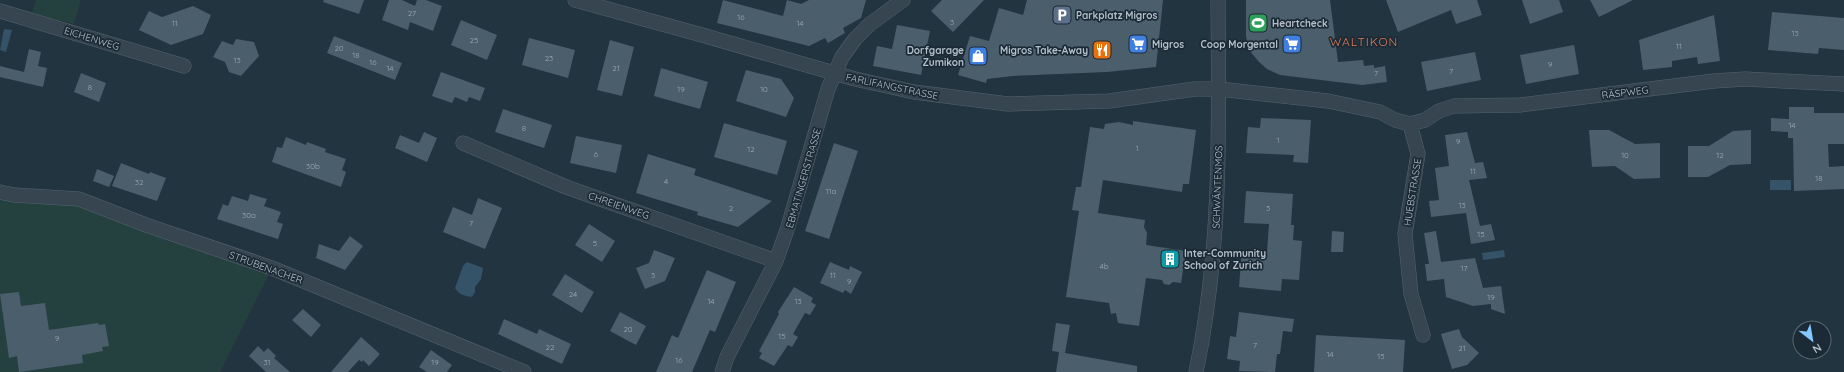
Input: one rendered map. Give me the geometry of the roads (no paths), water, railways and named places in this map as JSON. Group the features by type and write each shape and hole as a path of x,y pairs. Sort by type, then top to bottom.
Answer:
{"street":[{"name":"FARLIFANGSTRASSE","path":"575,0 702,34 834,74 914,92 1008,104 1109,101 1195,89 1219,89"},
{"name":"EBMATINGERSTRASSE","path":"722,372 727,358 776,261 787,230 828,89 842,57 870,24 903,0"},
{"name":"SCHWÄNTENMOS","path":"1196,372 1204,334 1216,225 1219,89 1218,0"},
{"name":"EICHENWEG","path":"0,11 184,66"},
{"name":"RÄSPWEG","path":"1410,124 1425,120 1439,111 1454,106 1520,105 1714,81 1745,79 1844,84"},
{"path":"1219,89 1328,101 1380,112 1395,120 1410,124"},
{"name":"HUEBSTRASSE","path":"1410,124 1418,154 1405,234 1411,294 1423,335"},
{"name":"CHREIENWEG","path":"464,143 566,187 776,261"},
{"name":"STRUBENACHER","path":"0,192 14,195 79,199 146,225 272,268 524,372"}],"water":[{"path":"4,29 12,30 6,52 0,50"},
{"path":"1770,180 1791,180 1791,190 1770,190"},
{"path":"1504,250 1505,257 1483,260 1482,253"},
{"path":"467,262 483,268 481,279 475,287 475,292 472,297 460,294 455,288 463,266"}],"place":[{"name":"Parkplatz Migros","path":"1062,15"},
{"name":"Heartcheck","path":"1258,23"},
{"name":"Migros","path":"1138,44"},
{"name":"Coop Morgental","path":"1292,44"},
{"name":"Migros Take-Away","path":"1102,50"},
{"name":"Dorfgarage Zumikon","path":"978,56"},
{"name":"Inter-Community School of Zurich","path":"1170,259"}],"district":[{"name":"WALTIKON","path":"1364,42"}]}
